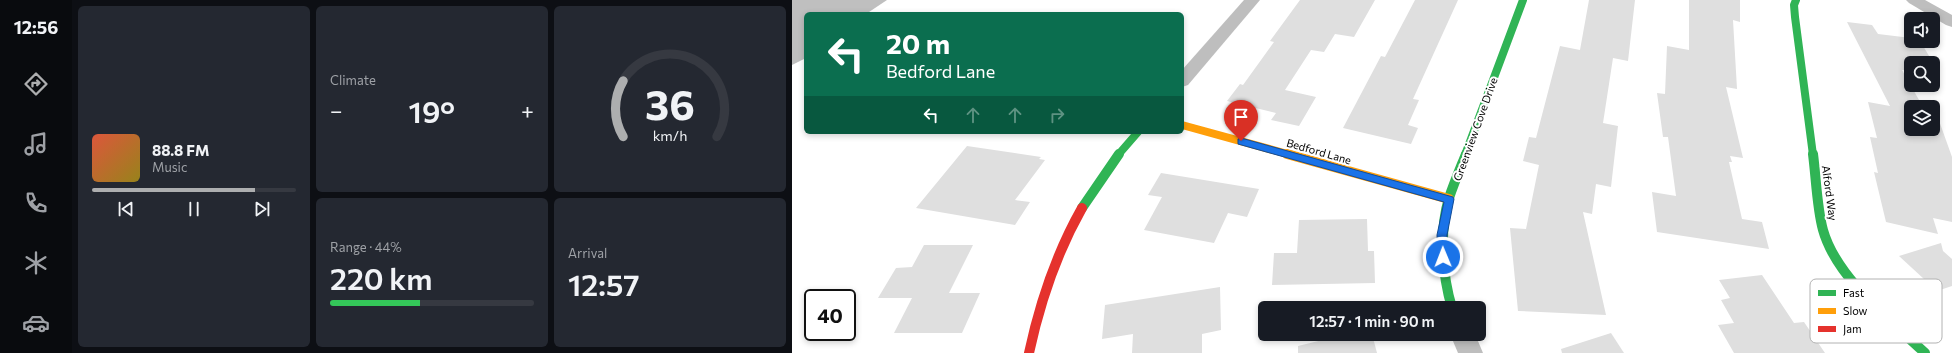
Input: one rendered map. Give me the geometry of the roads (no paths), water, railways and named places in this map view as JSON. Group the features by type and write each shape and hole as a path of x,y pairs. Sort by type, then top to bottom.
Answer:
{"street":[{"path":"1184,79 1252,0"},
{"name":"Greenview Cove Drive","path":"1450,301 1443,267 1442,235 1449,199 1523,0"},
{"name":"Alford Way","path":"1796,0 1794,5 1796,25 1823,230 1837,260 1851,279"},
{"path":"1914,0 1952,22"},
{"name":"Bedford Lane","path":"1184,126 1449,199"},
{"path":"1029,353 1033,328 1044,291 1064,240 1089,195 1107,169 1136,134"},
{"path":"1465,341 1471,353"},
{"name":"Alford Way","path":"1915,343 1925,353"}]}
